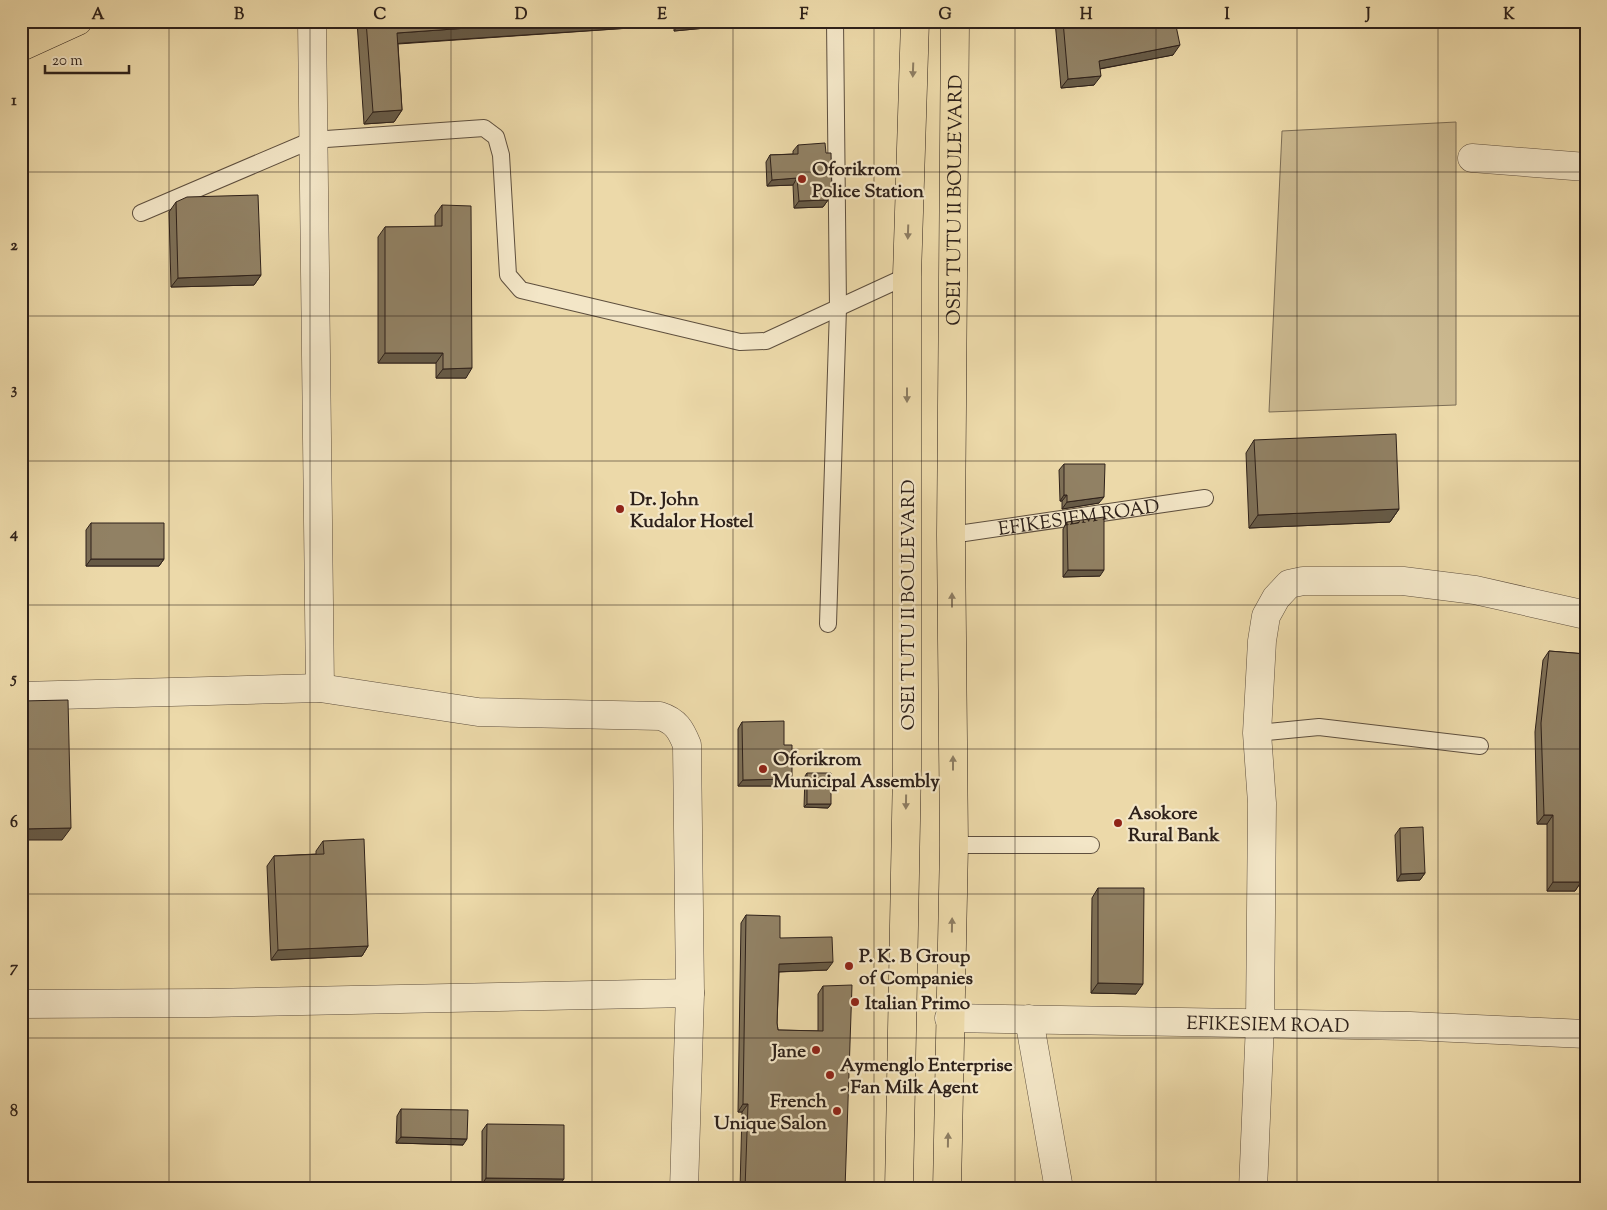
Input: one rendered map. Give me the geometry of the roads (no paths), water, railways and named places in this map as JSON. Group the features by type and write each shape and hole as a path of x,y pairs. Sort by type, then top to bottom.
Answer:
{"highway":[{"path":"21,47 78,21"},
{"name":"OSEI TUTU II BOULEVARD","path":"899,1189 907,768 907,276 915,21"},
{"name":"OSEI TUTU II BOULEVARD","path":"947,1189 954,845 951,535 955,21"}],"street":[{"path":"312,21 320,688"},
{"path":"1472,158 1586,167"},
{"path":"1253,1189 1260,1023 1262,803 1257,733 1262,641 1266,616 1276,598 1290,584 1303,581 1388,579 1476,590 1586,615"},
{"path":"21,696 320,688 478,712 660,716 672,720 681,731 686,745 690,993 684,1189"},
{"path":"21,1004 219,1003 690,993"},
{"name":"EFIKESIEM ROAD","path":"949,1018 1410,1026 1586,1034"},
{"path":"1029,1019 1058,1189"}],"lane":[{"path":"828,624 838,308 835,21"},
{"path":"141,213 312,140 484,128 496,137 501,155 508,275 521,290 740,342 766,341 907,276"},
{"name":"EFIKESIEM ROAD","path":"951,535 1205,498"},
{"path":"1257,733 1319,727 1480,746"},
{"path":"954,845 1091,845"}],"place":[{"name":"Oforikrom Police Station","path":"802,179"},
{"name":"Dr. John Kudalor Hostel","path":"620,509"},
{"name":"Oforikrom Municipal Assembly","path":"763,769"},
{"name":"Asokore Rural Bank","path":"1118,823"},
{"name":"P. K. B Group of Companies","path":"849,966"},
{"name":"Italian Primo","path":"855,1002"},
{"name":"Jane","path":"816,1050"},
{"name":"Aymenglo Enterprise - Fan Milk Agent","path":"830,1075"},
{"name":"French Unique Salon","path":"837,1111"}]}
